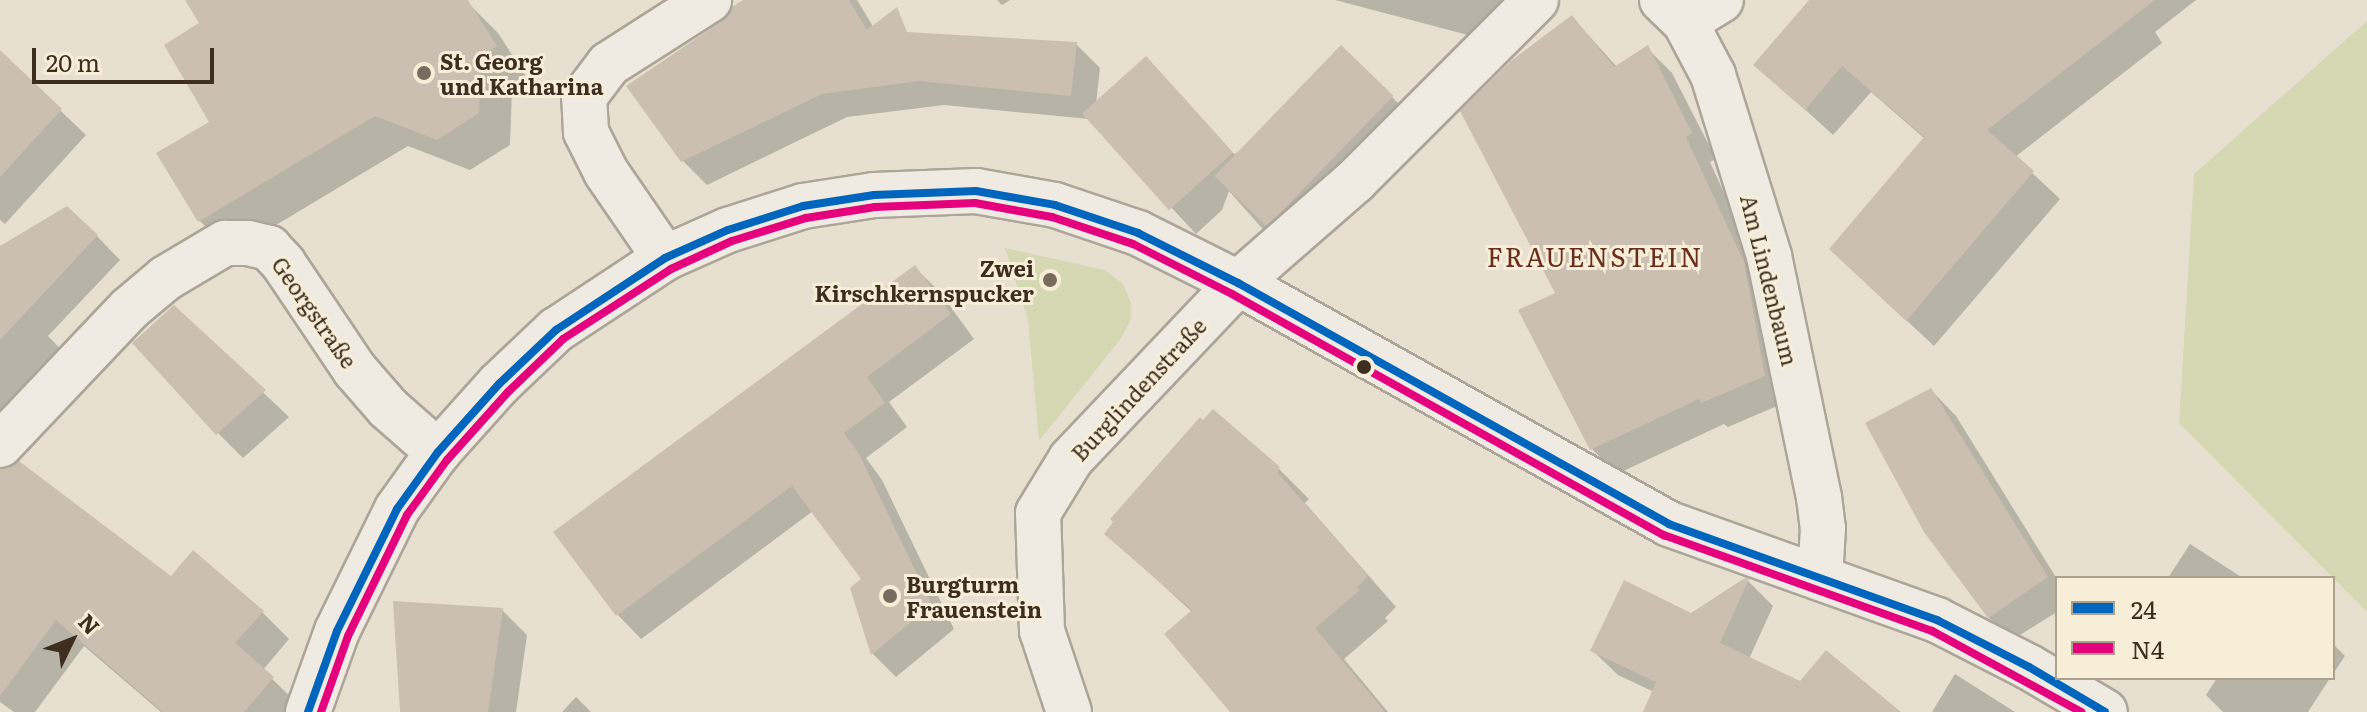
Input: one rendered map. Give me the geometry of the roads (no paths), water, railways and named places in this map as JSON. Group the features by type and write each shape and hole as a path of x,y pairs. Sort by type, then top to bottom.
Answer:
{"street":[{"path":"665,258 606,172 586,132 584,97 609,64 709,0"},
{"name":"Burglindenstraße","path":"1069,712 1042,631 1038,513 1071,459 1238,283 1355,181 1536,0"},
{"path":"1673,11 1721,0"},
{"name":"Am Lindenbaum","path":"1673,11 1713,75 1769,256 1819,497 1823,528 1820,578"},
{"path":"308,712 363,573 397,509 438,452 499,384 556,330 665,258 728,230 803,206 874,195 976,191 1055,205 1138,233 1238,283 1669,524 1937,620 2029,667 2105,712"},
{"name":"Georgstraße","path":"0,445 129,309 166,278 225,243 248,243 269,248 283,263 355,370 388,408 438,452"}],"place":[{"name":"St. Georg und Katharina","path":"424,73"},
{"name":"Zwei Kirschkernspucker","path":"1050,280"},
{"name":"Burgturm Frauenstein","path":"890,596"}],"district":[{"name":"FRAUENSTEIN","path":"1595,256"}]}
